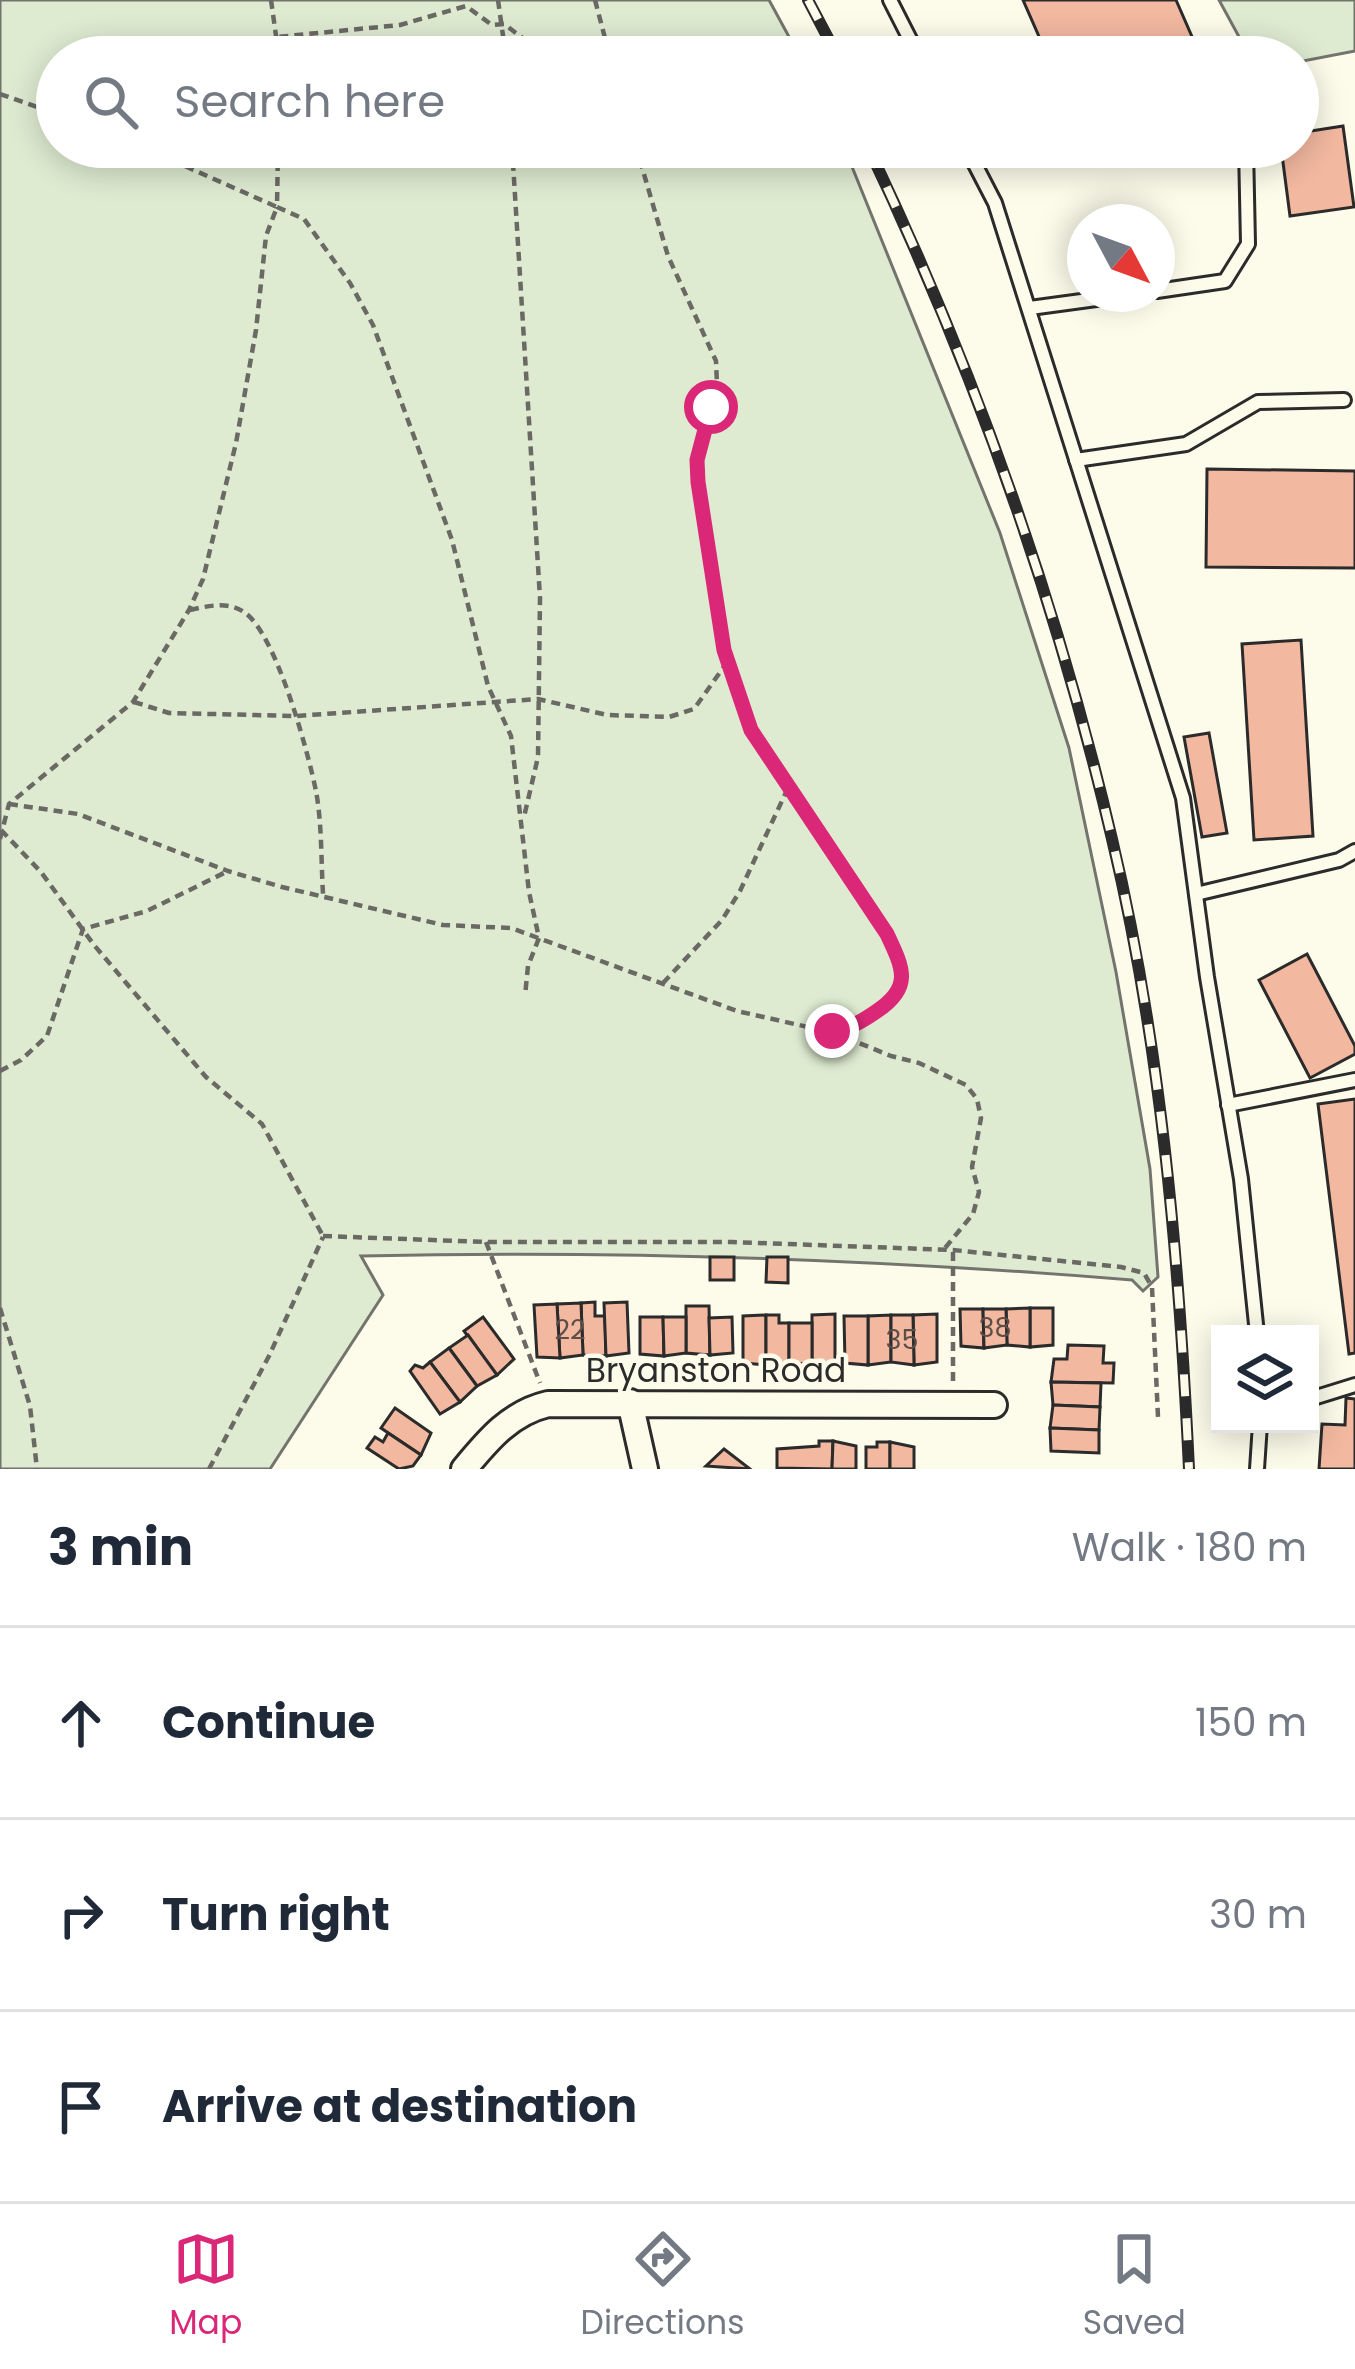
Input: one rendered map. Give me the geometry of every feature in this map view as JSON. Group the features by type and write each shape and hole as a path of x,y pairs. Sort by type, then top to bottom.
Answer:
{"street":[{"path":"630,1402 645,1469"},
{"name":"Bryanston Road","path":"464,1469 496,1431 530,1408 548,1404 994,1405"}],"lane":[{"path":"890,0 908,36"},
{"path":"977,168 995,203 1030,308 1183,798 1256,1325"},
{"path":"1175,288 1225,281 1249,244 1247,168"},
{"path":"1030,308 1067,303"},
{"path":"1076,460 1186,444 1258,402 1344,400"},
{"path":"1196,894 1339,860 1355,851"},
{"path":"1228,1105 1355,1080"},
{"path":"1319,1396 1355,1385"},
{"path":"1257,1469 1259,1433"}],"path":[{"path":"271,0 278,36"},
{"path":"498,0 505,36"},
{"path":"595,0 604,36"},
{"path":"289,36 400,26 466,6 492,25 504,24 520,36"},
{"path":"0,94 36,107"},
{"path":"193,168 304,219 350,283 373,326 452,540 494,700 511,736 539,938 525,996"},
{"path":"0,839 9,804 133,702 203,579 236,442 256,330 266,236 277,207 278,168"},
{"path":"513,168 540,598 538,757 523,822"},
{"path":"642,168 668,256 716,362 717,385 697,460 728,662 751,730 887,934 901,963 902,984 895,999 854,1028 832,1031"},
{"path":"189,610 218,604 243,611 262,631 296,716 316,794 323,894"},
{"path":"133,702 169,713 296,716 538,699 607,716 669,717 694,709 728,662"},
{"path":"662,983 731,906 788,788"},
{"path":"9,804 78,814 228,872 442,925 511,928 737,1011 832,1031 966,1085 977,1099 981,1118 972,1167 979,1192 973,1214 944,1250"},
{"path":"1,830 41,872 206,1077 262,1124 323,1236"},
{"path":"83,929 147,911 228,872"},
{"path":"0,1071 47,1036 83,929"},
{"path":"323,1236 953,1250 1121,1267 1144,1273 1152,1288 1158,1417"},
{"path":"209,1469 269,1356 323,1236"},
{"path":"486,1243 548,1404"},
{"path":"953,1250 953,1404"},
{"path":"0,1308 30,1406 37,1469"}],"green space":[{"path":"0,0 769,0 789,36 36,36 36,168 852,168 1000,533 1069,748 1116,972 1150,1169 1158,1277 1143,1291 1132,1280 843,1262 651,1255 361,1256 383,1295 270,1469 0,1469"},
{"path":"1219,0 1355,0 1355,51 1319,58 1319,36 1239,36"}],"building":[{"path":"1023,0 1176,0 1192,36 1039,36"},
{"path":"1343,126 1354,207 1290,216 1284,168 1319,168 1319,130"},
{"path":"1207,469 1355,471 1355,568 1206,567"},
{"path":"1301,640 1313,836 1254,840 1242,644"},
{"path":"1209,733 1227,833 1202,837 1184,737"},
{"path":"1307,954 1355,1046 1355,1054 1310,1078 1259,980"},
{"path":"1355,1099 1355,1353 1349,1354 1318,1104"},
{"path":"710,1257 734,1257 734,1280 710,1280"},
{"path":"767,1257 788,1257 788,1283 766,1282"},
{"path":"595,1302 595,1316 605,1316 606,1356 583,1355 581,1303"},
{"path":"627,1302 629,1353 606,1356 604,1303"},
{"path":"581,1303 583,1355 560,1358 557,1304"},
{"path":"557,1304 560,1358 537,1357 534,1305"},
{"path":"686,1306 709,1306 710,1355 686,1353"},
{"path":"1030,1308 1053,1308 1053,1345 1030,1347"},
{"path":"1030,1308 1030,1347 1007,1345 1006,1309"},
{"path":"960,1309 983,1309 984,1348 961,1346"},
{"path":"983,1309 1006,1309 1007,1345 984,1348"},
{"path":"835,1314 835,1362 812,1365 812,1315"},
{"path":"937,1314 937,1362 914,1365 913,1315"},
{"path":"766,1315 766,1365 743,1363 743,1316"},
{"path":"766,1315 779,1315 779,1323 789,1323 789,1362 766,1365"},
{"path":"891,1315 891,1362 868,1365 868,1316"},
{"path":"891,1315 913,1315 914,1365 891,1362"},
{"path":"844,1316 868,1316 868,1365 845,1363"},
{"path":"483,1317 514,1359 497,1375 464,1331"},
{"path":"640,1317 663,1317 664,1356 640,1354"},
{"path":"663,1317 686,1317 686,1353 664,1356"},
{"path":"732,1317 733,1353 710,1355 709,1318"},
{"path":"789,1323 812,1323 812,1365 789,1362"},
{"path":"468,1335 497,1375 477,1386 449,1348"},
{"path":"1068,1345 1104,1346 1103,1363 1114,1363 1113,1383 1051,1382 1054,1359 1067,1359"},
{"path":"449,1348 477,1386 460,1402 430,1362"},
{"path":"430,1362 460,1402 440,1414 410,1371"},
{"path":"1051,1382 1101,1383 1100,1407 1053,1405"},
{"path":"1346,1398 1355,1399 1355,1469 1319,1469 1322,1424 1345,1425"},
{"path":"1053,1405 1100,1407 1099,1430 1050,1428"},
{"path":"395,1408 431,1433 421,1455 381,1428"},
{"path":"1050,1428 1099,1430 1099,1453 1051,1451"},
{"path":"388,1433 421,1455 413,1466 399,1469 367,1448 375,1437 383,1442"},
{"path":"819,1441 833,1441 832,1469 777,1468 777,1449 819,1446"},
{"path":"833,1441 856,1446 856,1469 832,1469"},
{"path":"877,1442 890,1442 890,1469 866,1469 866,1447 877,1447"},
{"path":"890,1442 914,1447 914,1469 890,1469"},
{"path":"724,1449 750,1469 706,1466"}],"railway":[{"path":"808,0 827,36"},
{"path":"878,168 943,315 1009,486 1065,661 1112,839 1143,995 1165,1152 1189,1469"}],"route":[{"path":"711,407 697,460 698,482 724,650 751,730 887,934 901,963 902,984 895,999 854,1028 832,1031"}]}
